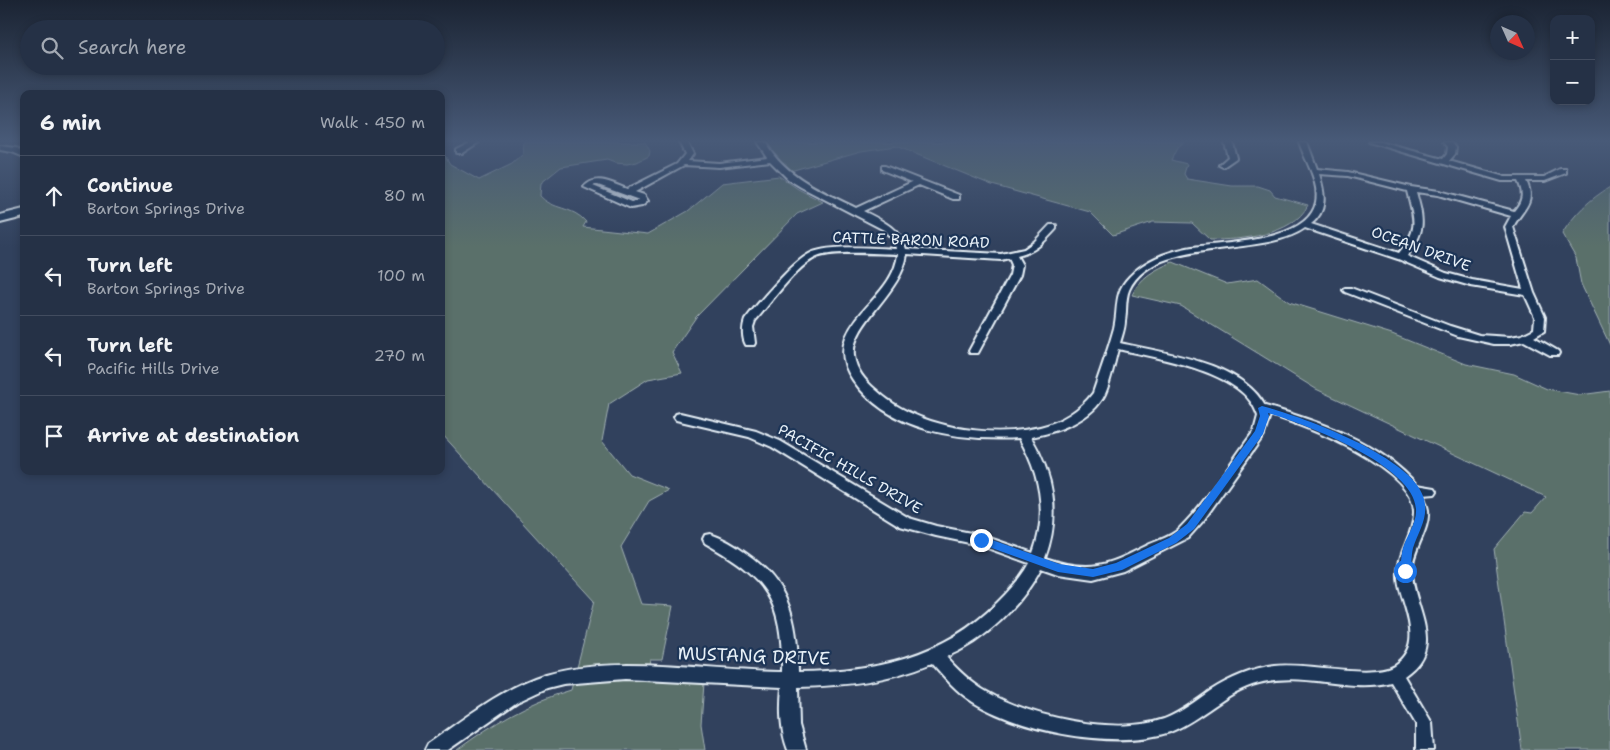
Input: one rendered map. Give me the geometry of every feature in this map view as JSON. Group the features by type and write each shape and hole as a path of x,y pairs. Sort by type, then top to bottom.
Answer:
{"main road":[{"path":"0,219 20,214"}],"street":[{"path":"628,192 642,197 644,200 640,204 631,204 588,187 592,183 599,182 628,192 656,177"},
{"path":"791,177 801,184 886,227 899,242 903,251 898,272 857,329 849,344 849,358 855,374 868,391 888,406 925,424 968,434 1023,434 1065,422 1095,401 1099,394 1120,326 1119,306 1124,291 1132,278 1145,268 1186,251 1264,240 1304,225 1316,213 1320,203 1320,192 1315,177"},
{"path":"907,177 956,197"},
{"path":"1361,177 1411,189 1459,197 1516,214"},
{"path":"1498,177 1522,180 1545,179 1550,177"},
{"path":"1348,290 1470,336 1497,340 1528,338 1539,331 1540,317 1529,293 1509,227 1516,214 1527,202 1528,190 1522,180"},
{"path":"857,211 919,182"},
{"path":"1401,257 1414,240 1419,225 1417,209 1411,189"},
{"name":"OCEAN DRIVE","path":"1304,225 1401,257 1443,275 1471,283 1529,293"},
{"name":"CATTLE BARON ROAD","path":"750,343 748,327 750,320 805,260 813,256 833,251 903,251 991,257 1012,256 1033,247 1053,227"},
{"path":"974,351 1015,275 1017,265 1012,256"},
{"path":"1528,338 1554,353"},
{"path":"935,656 968,689 997,706 1017,714 1067,727 1109,733 1147,731 1166,725 1230,686 1259,675 1298,672 1363,679 1380,678 1394,673 1410,661 1419,641 1420,628 1406,583 1405,571 1408,549 1420,519 1423,491 1395,469 1371,454 1304,422 1262,408 1249,390 1218,373 1114,345"},
{"name":"PACIFIC HILLS DRIVE","path":"680,417 752,434 776,444 905,522 936,531 981,540 1038,562 1080,572 1106,571 1178,537 1190,527 1260,432 1264,416 1262,408"},
{"name":"MUSTANG DRIVE","path":"434,750 504,703 543,683 561,678 621,672 790,680 851,678 886,672 935,656 971,636 999,615 1032,575 1038,562 1045,534 1048,501 1042,470 1023,434"},
{"path":"710,538 748,561 764,577 783,607 790,632 788,709 790,727 797,750"},
{"path":"1394,673 1424,723 1425,750"}],"green space":[{"path":"445,177 474,177 479,180 485,177 548,177 541,183 540,196 550,204 569,210 581,217 586,222 583,227 648,234 688,211 722,183 780,177 823,202 797,214 696,317 672,352 682,373 648,379 609,404 602,441 629,474 669,490 649,501 621,547 641,604 673,606 662,659 650,659 646,680 704,683 701,724 705,750 457,750 511,715 539,701 571,690 594,601 445,437"},
{"path":"972,177 1186,177 1187,179 1232,186 1258,186 1270,190 1275,196 1308,205 1291,224 1278,230 1250,237 1210,240 1192,223 1153,222 1113,235 1090,212 992,185"},
{"path":"1610,187 1610,345 1581,284 1576,258 1562,234 1583,207"},
{"path":"1173,262 1227,284 1258,279 1289,302 1392,334 1466,364 1514,374 1547,389 1580,395 1610,391 1610,750 1522,750 1494,549 1525,512 1532,513 1546,497 1316,389 1181,306 1132,295 1144,278"}],"route":[{"path":"981,540 1058,568 1093,573 1118,567 1173,540 1190,527 1260,432 1264,416 1262,408 1304,422 1371,454 1395,469 1412,486 1418,495 1421,508 1418,529 1405,560 1405,571"}]}
